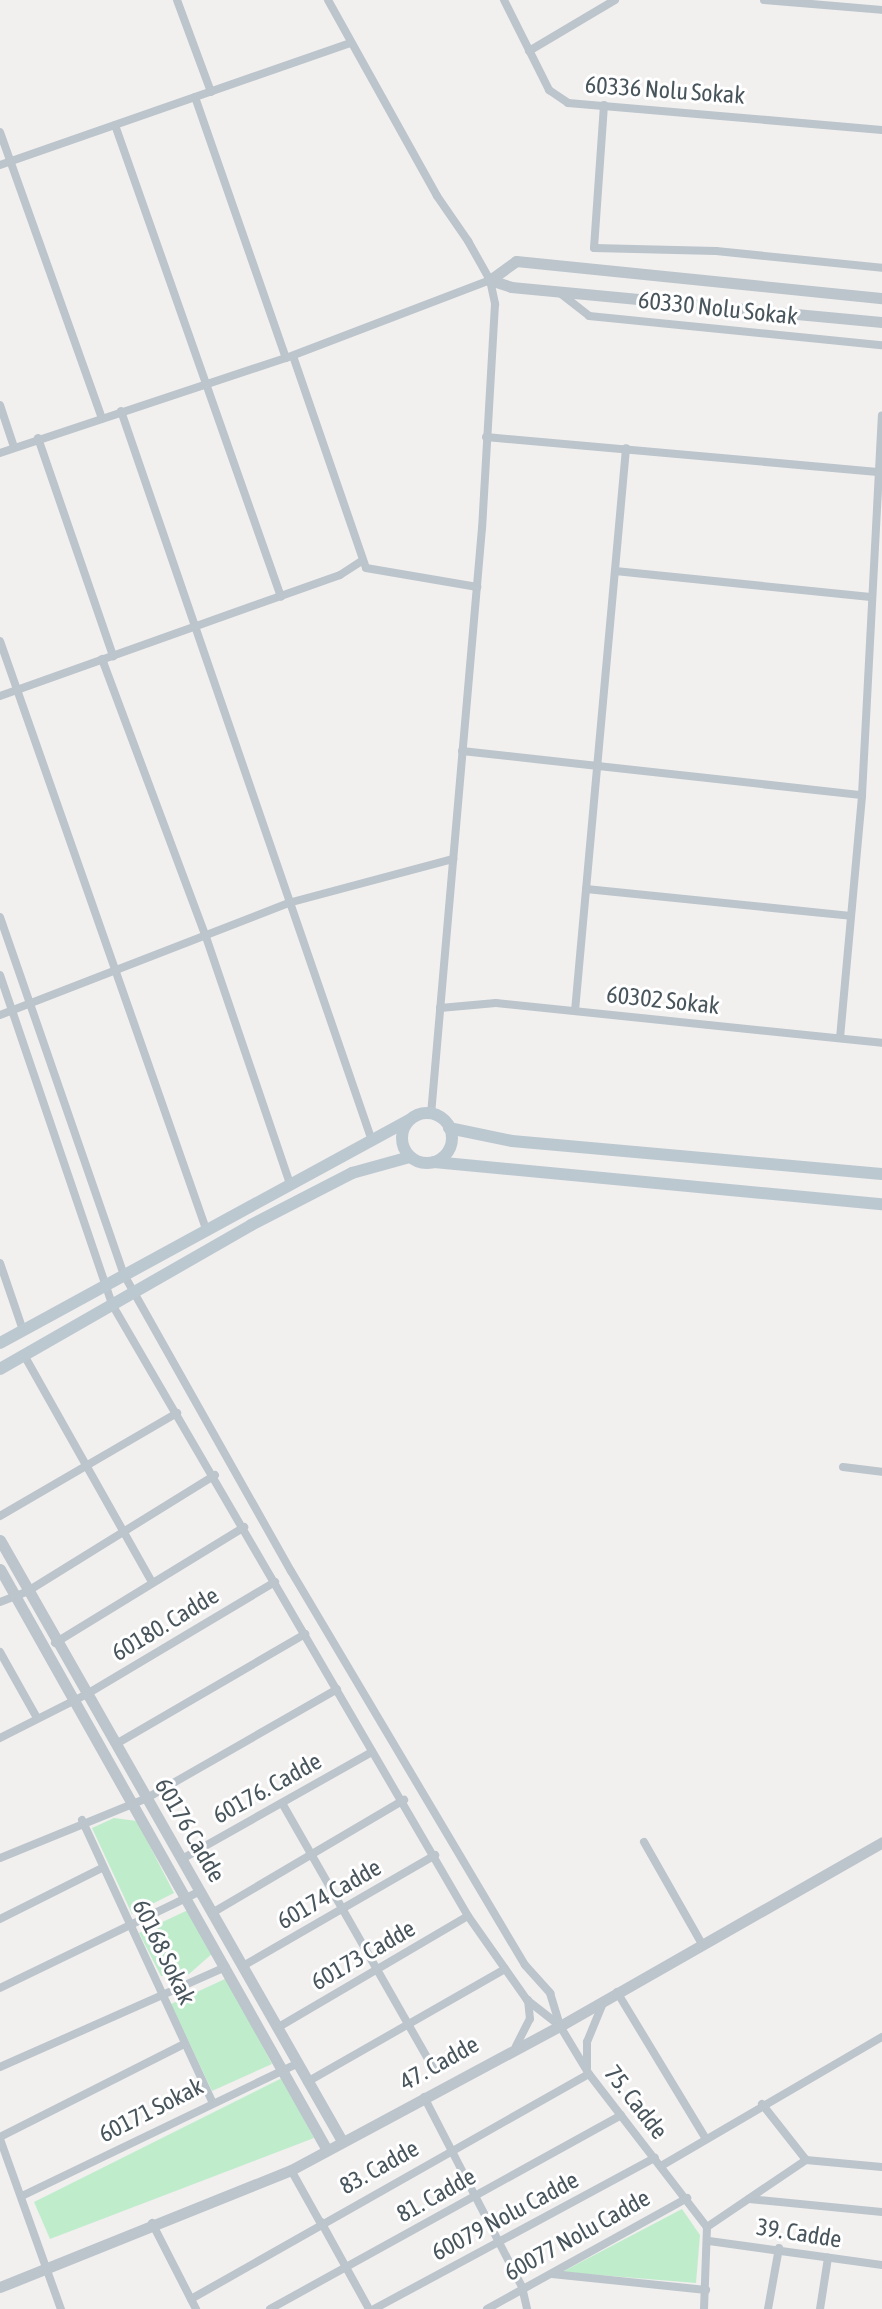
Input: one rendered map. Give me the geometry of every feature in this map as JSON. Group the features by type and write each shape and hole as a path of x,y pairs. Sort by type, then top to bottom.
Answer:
{"main road":[{"path":"0,1343 371,1138 409,1120 431,1114 449,1128 512,1141 882,1174"},
{"path":"409,1120 402,1142 410,1157"},
{"path":"434,1162 448,1151 449,1128"},
{"path":"0,1369 352,1173 410,1157 434,1162 882,1204"}],"street":[{"path":"177,0 211,92"},
{"path":"328,0 350,43 490,280 495,304 477,587 431,1114"},
{"name":"60336 Nolu Sokak","path":"504,0 549,90 568,103 882,130"},
{"path":"529,51 615,0"},
{"path":"764,0 882,10"},
{"path":"0,165 350,43"},
{"path":"195,97 366,568 477,587"},
{"path":"604,105 594,248 716,251 882,268"},
{"path":"115,125 281,597"},
{"path":"0,132 102,418"},
{"path":"0,453 290,357 490,280 516,261 882,298"},
{"path":"490,280 558,291 882,322"},
{"name":"60330 Nolu Sokak","path":"558,291 589,316 882,345"},
{"path":"0,405 14,447"},
{"path":"121,411 371,1138"},
{"path":"840,1038 862,795 882,416"},
{"path":"486,437 880,472"},
{"path":"38,438 113,656"},
{"path":"575,1011 626,448"},
{"path":"0,696 340,575 363,560"},
{"path":"615,571 871,597"},
{"path":"0,641 206,1229"},
{"path":"102,659 205,934 290,1184"},
{"path":"462,751 862,795"},
{"path":"0,1015 30,1007 117,968 292,902 453,859"},
{"path":"586,889 851,916"},
{"path":"0,917 123,1273 291,1571 525,1965 550,1993 560,2026"},
{"path":"0,975 113,1306 215,1475 468,1916 527,2000 560,2026"},
{"name":"60302 Sokak","path":"440,1008 496,1003 882,1043"},
{"path":"0,1263 23,1330"},
{"path":"0,1304 12,1299"},
{"path":"24,1355 152,1582"},
{"path":"0,1516 177,1413"},
{"path":"843,1467 882,1472"},
{"path":"0,1602 14,1593 28,1591 215,1475"},
{"path":"55,1643 244,1527"},
{"name":"60176 Cadde","path":"0,1540 55,1643 201,1891 342,2141"},
{"path":"0,1569 189,1898 327,2150"},
{"name":"60180. Cadde","path":"0,1738 87,1694 275,1582"},
{"path":"116,1744 305,1634"},
{"path":"1,1655 37,1718"},
{"path":"0,1858 82,1820 147,1798 337,1689"},
{"name":"60176. Cadde","path":"182,1859 372,1752"},
{"path":"212,1913 309,1853 404,1800"},
{"path":"282,1803 435,2071"},
{"name":"60168 Sokak","path":"82,1820 212,2101"},
{"path":"644,1842 703,1946"},
{"name":"47. Cadde","path":"0,2287 152,2222 291,2170 516,2046 560,2026 882,1842"},
{"name":"60174 Cadde","path":"243,1966 435,1855"},
{"path":"0,1919 102,1868"},
{"path":"0,1988 201,1891"},
{"name":"60173 Cadde","path":"277,2028 468,1916"},
{"path":"0,2067 227,1966"},
{"path":"307,2082 505,1969"},
{"path":"617,1992 706,2139"},
{"path":"588,2072 587,2042 606,1999"},
{"path":"516,2046 530,2019 527,2000"},
{"name":"75. Cadde","path":"560,2026 588,2072 707,2227"},
{"name":"60079 Nolu Cadde","path":"372,2309 706,2139 882,2037"},
{"path":"61,2309 24,2195 0,2138 184,2044"},
{"name":"60171 Sokak","path":"24,2195 212,2101 296,2064"},
{"name":"83. Cadde","path":"191,2299 320,2222 588,2072"},
{"path":"424,2097 522,2287 527,2309"},
{"path":"762,2104 806,2160"},
{"name":"81. Cadde","path":"270,2309 621,2115"},
{"path":"704,2309 709,2241 707,2227 806,2160 882,2167"},
{"path":"291,2170 372,2309"},
{"name":"60077 Nolu Cadde","path":"487,2309 687,2198"},
{"path":"749,2199 882,2212"},
{"path":"152,2222 196,2309"},
{"name":"39. Cadde","path":"709,2241 779,2248 882,2265"},
{"path":"768,2309 779,2248"},
{"path":"820,2309 828,2258"},
{"path":"550,2274 706,2290"}],"green space":[{"path":"114,1818 137,1821 174,1893 132,1914 92,1828"},
{"path":"188,1910 213,1953 189,1974 161,1976 139,1933"},
{"path":"227,1978 272,2064 212,2091 171,2004"},
{"path":"282,2078 314,2138 50,2239 34,2202"},
{"path":"682,2209 700,2235 696,2283 562,2272"}]}
